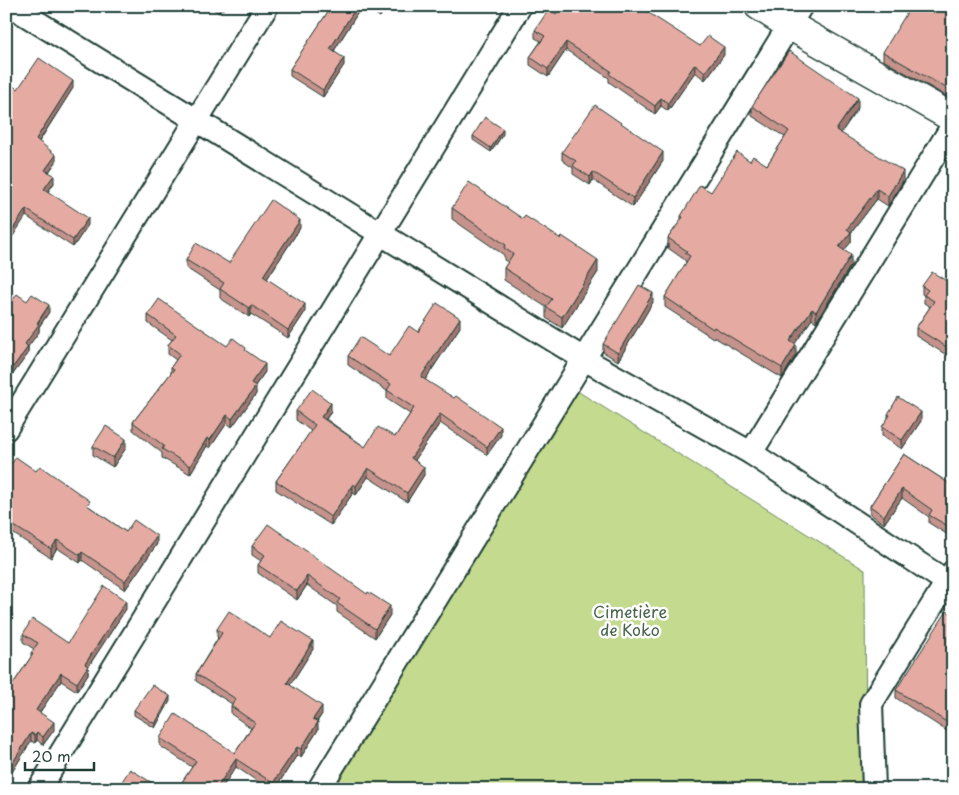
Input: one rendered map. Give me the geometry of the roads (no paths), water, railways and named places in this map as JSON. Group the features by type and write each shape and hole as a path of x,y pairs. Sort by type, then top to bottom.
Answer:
{"main road":[{"path":"759,6 795,16 953,118"}],"street":[{"path":"11,6 584,359 751,453 951,580 871,704 874,789"},
{"path":"6,429 267,6"},
{"path":"39,789 520,6"},
{"path":"319,789 795,16"},
{"path":"751,453 953,125"}],"park label":[{"name":"Cimetière de Koko","path":"630,621"}]}
